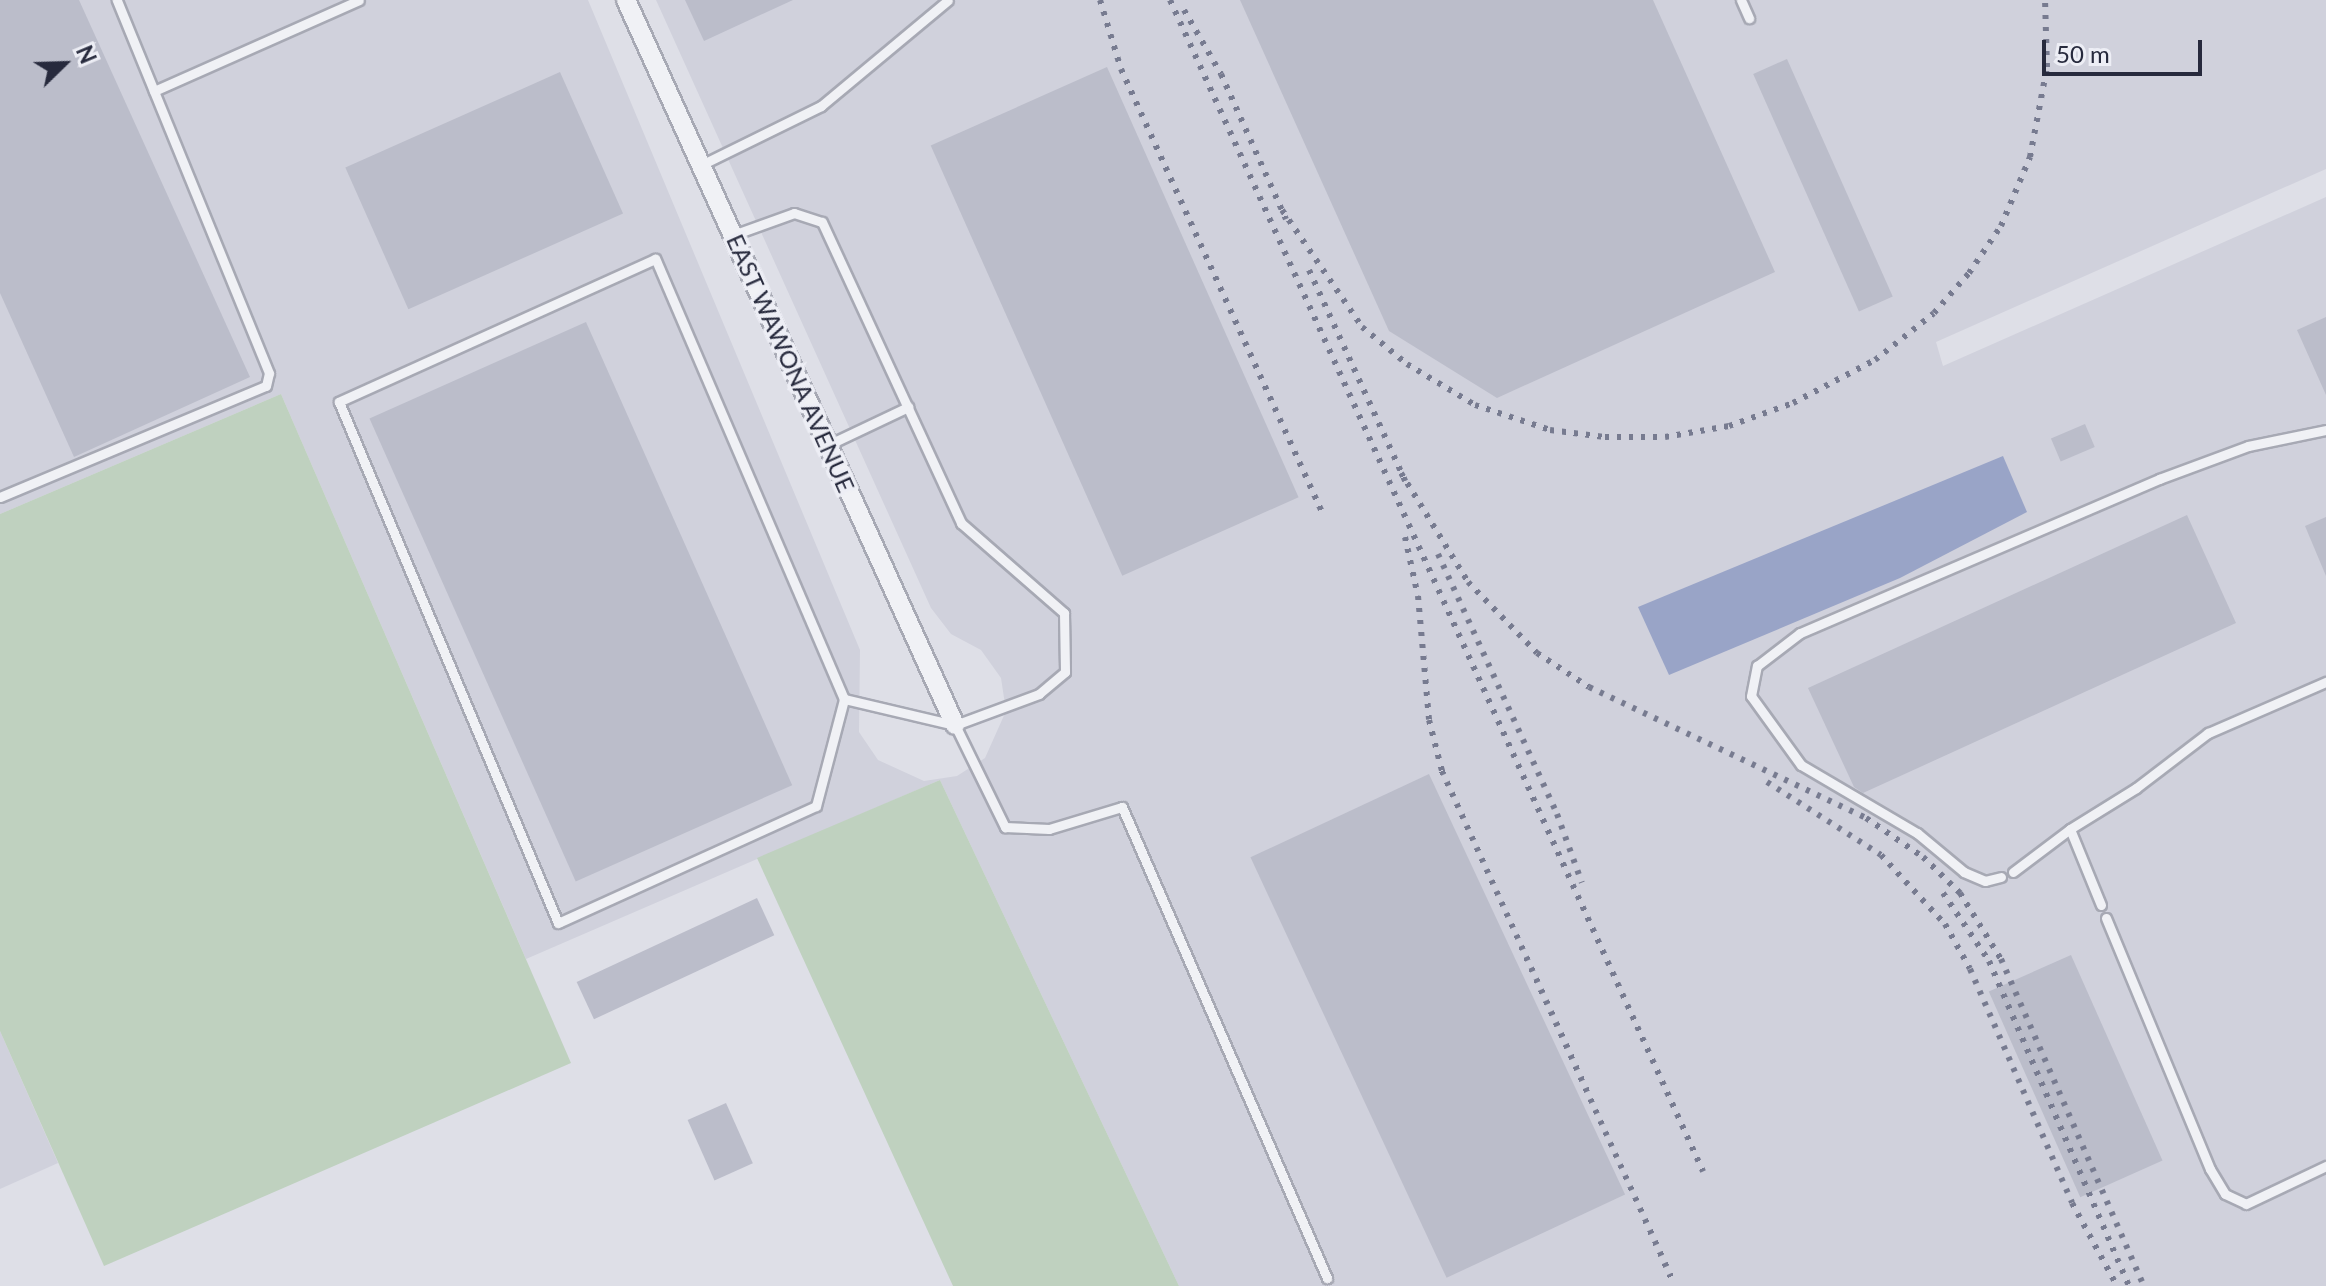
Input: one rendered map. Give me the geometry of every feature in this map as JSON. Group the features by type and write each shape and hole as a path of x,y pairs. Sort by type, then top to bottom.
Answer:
{"street":[{"name":"EAST WAWONA AVENUE","path":"626,0 955,725"}],"lane":[{"path":"0,497 266,386 269,373 117,0"},
{"path":"154,91 359,0"},
{"path":"701,165 821,106 948,0"},
{"path":"1741,0 1749,18"},
{"path":"733,235 794,213 822,222 961,523 1064,613 1065,672 1039,694 955,725 844,699"},
{"path":"655,259 844,699 816,806 558,923 339,402 655,259"},
{"path":"828,445 908,407"},
{"path":"2001,877 1985,881 1964,872 1917,833 1801,765 1751,696 1757,666 1800,633 2159,479 2248,446 2326,430"},
{"path":"2013,872 2070,829 2136,788 2208,733 2326,682"},
{"path":"955,725 1005,827 1049,829 1122,807 1327,1278"},
{"path":"2070,829 2101,905"},
{"path":"2106,918 2210,1169 2225,1194 2246,1204 2326,1166"}],"shaded area":[{"path":"0,0 588,0 860,650 859,732 878,760 924,781 957,776 985,758 1006,711 1001,678 981,650 951,634 931,608 656,0 2326,0 2326,169 1936,342 1943,366 2326,197 2326,1286 1179,1286 940,780 526,959 281,394 0,514"},
{"path":"0,1031 58,1163 0,1189"}],"green space":[{"path":"281,394 571,1063 104,1266 0,1031 0,514"},
{"path":"940,780 1179,1286 953,1286 757,858"}],"water":[{"path":"2003,456 2027,512 1900,578 1669,675 1638,607"}],"building":[{"path":"0,0 79,0 250,377 74,457 0,293"},
{"path":"685,0 793,0 704,41"},
{"path":"1240,0 1653,0 1775,272 1497,398 1389,331"},
{"path":"1787,59 1893,297 1859,312 1753,74"},
{"path":"1107,67 1299,497 1122,576 931,146"},
{"path":"560,72 623,214 408,309 345,168"},
{"path":"2326,317 2326,395 2297,330"},
{"path":"586,322 792,785 576,882 369,418"},
{"path":"2085,424 2095,447 2061,461 2051,438"},
{"path":"2187,515 2236,623 1863,793 1854,787 1808,688"},
{"path":"2326,517 2326,576 2305,526"},
{"path":"1429,774 1625,1195 1447,1278 1250,857"},
{"path":"757,898 774,935 594,1019 577,982"},
{"path":"2071,955 2163,1161 2080,1197 1989,992"},
{"path":"726,1103 753,1163 714,1180 688,1120"}],"railway":[{"path":"1100,0 1121,69 1322,512"},
{"path":"1170,0 1703,1171"},
{"path":"1282,210 1362,327 1407,364 1475,405 1550,430 1605,437 1665,437 1729,426 1793,403 1875,360 1934,313 1969,273 2001,226 2030,157 2047,67 2045,0"},
{"path":"1184,10 1221,74 1286,219"},
{"path":"1309,270 1405,481"},
{"path":"1401,473 1468,582 1537,653 1589,687 1866,818 1923,857 1960,893 2001,959 2144,1286"},
{"path":"1405,537 1418,596 1429,720 1442,771 1671,1277"},
{"path":"1438,554 1557,814 1582,883"},
{"path":"1767,782 1881,855 1945,924 1970,969 2072,1203 2117,1286"},
{"path":"1943,893 1989,961 2129,1286"}]}
